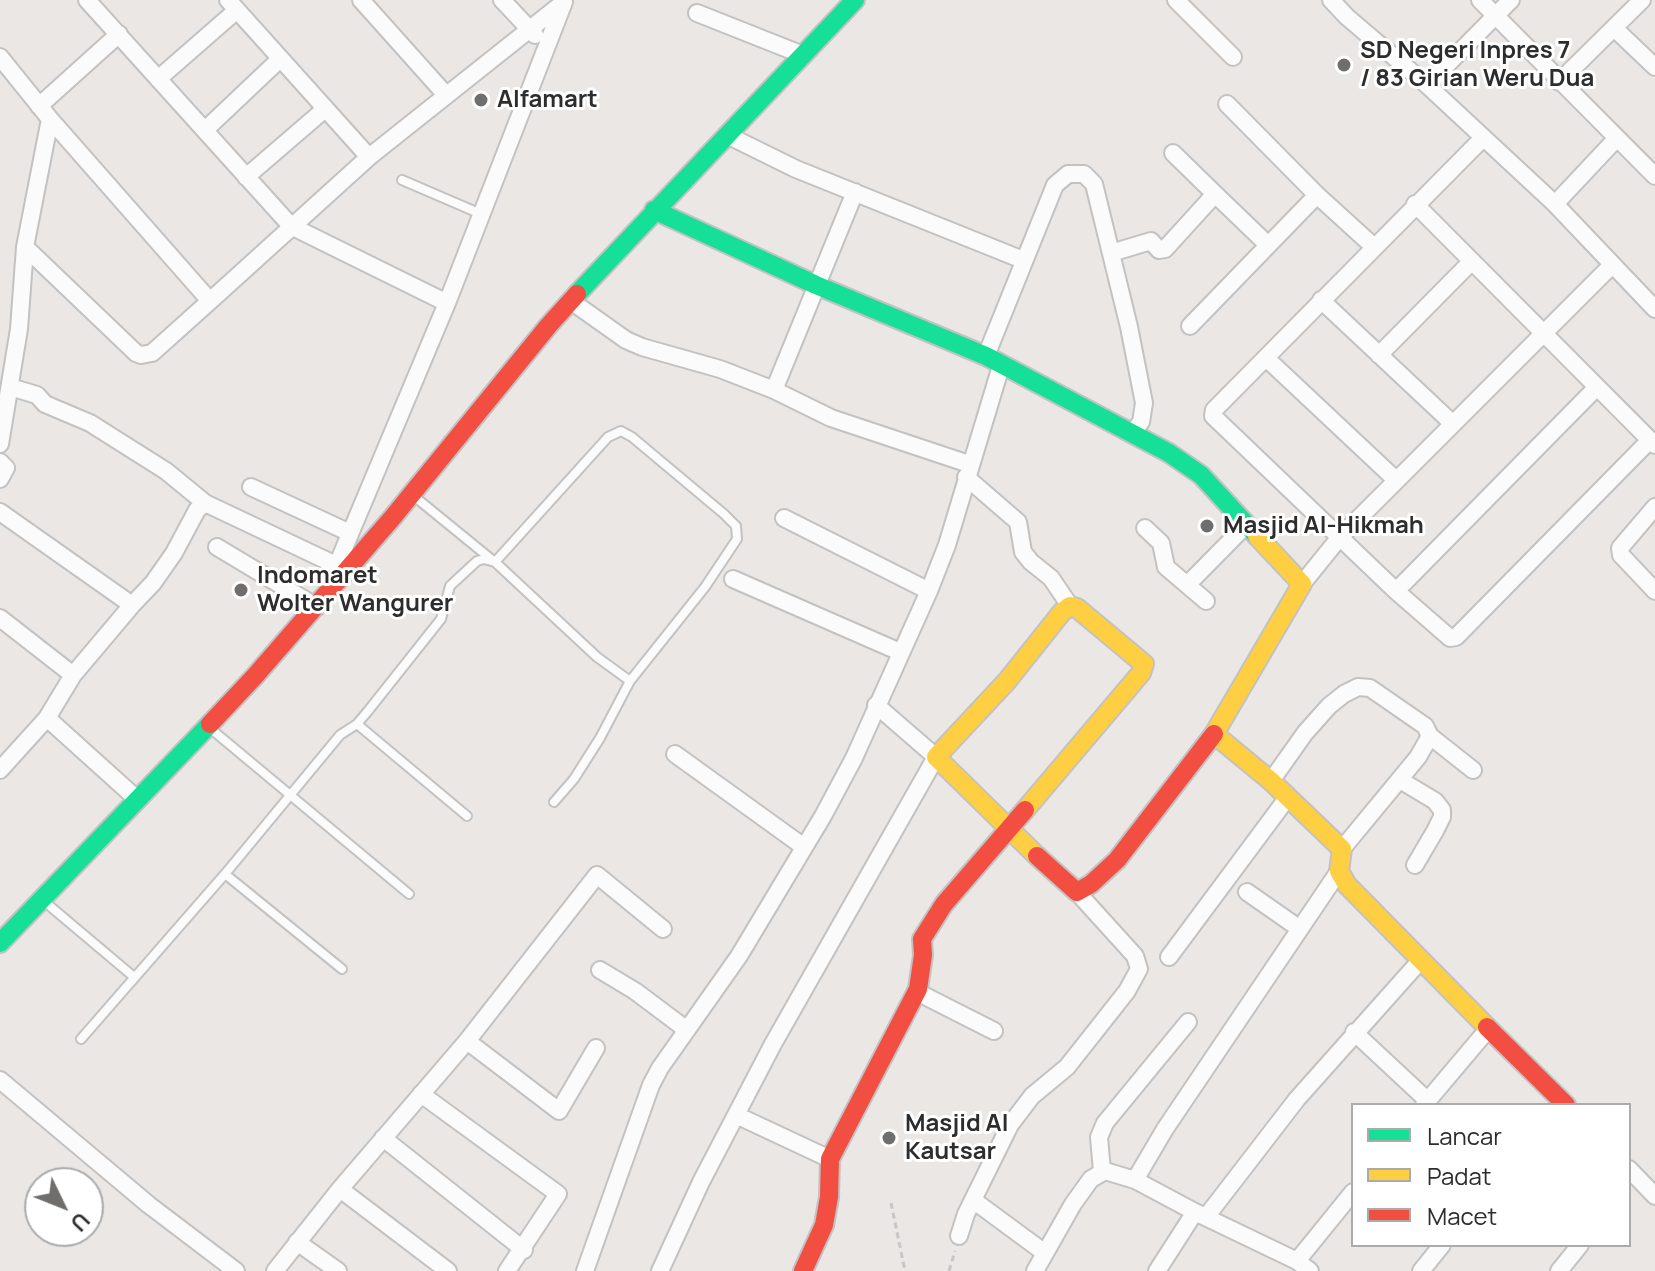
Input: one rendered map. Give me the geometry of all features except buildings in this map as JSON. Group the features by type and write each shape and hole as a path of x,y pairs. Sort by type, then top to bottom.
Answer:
{"main road":[{"path":"0,943 138,800 320,603 571,301 855,0"},
{"path":"654,210 816,285 993,361 1191,466 1302,584 1214,734 1117,860 1091,884 1077,892 1010,828 936,757 1007,681 1070,606 1077,608 1144,664 1144,670 1010,828 932,921 922,939 923,955 917,992 830,1159 829,1197 824,1225 803,1271"},
{"path":"1214,734 1271,781 1342,849 1339,871 1342,879 1560,1103"}],"street":[{"path":"87,0 291,226 447,303"},
{"path":"361,0 446,95"},
{"path":"502,0 547,48"},
{"path":"1176,0 1233,57"},
{"path":"1331,0 1555,204 1655,309"},
{"path":"1480,0 1655,176"},
{"path":"1427,85 1511,0"},
{"path":"1559,82 1642,0"},
{"path":"25,247 136,353 152,353 369,157 564,1"},
{"path":"217,547 320,603 447,303 564,1"},
{"path":"158,79 232,5 369,157"},
{"path":"697,13 803,55"},
{"path":"1614,28 1655,67"},
{"path":"0,444 7,378 19,329 25,247 44,112 119,34"},
{"path":"0,57 44,112 210,301"},
{"path":"205,130 280,59"},
{"path":"1227,104 1317,195 1373,246"},
{"path":"246,177 325,109"},
{"path":"727,135 796,169 1023,260"},
{"path":"1415,204 1652,443 1456,637 1447,637 1396,591 1213,416 1214,410 1373,246 1415,204 1483,138"},
{"path":"1555,204 1617,138"},
{"path":"1173,153 1268,245"},
{"path":"585,1271 651,1085 739,956 804,847 854,758 929,591 947,545 993,361 1023,260 1055,185 1061,178 1077,172 1084,174 1094,184 1129,327 1144,403 1141,422 1132,433"},
{"path":"774,390 855,192"},
{"path":"1111,253 1151,241 1163,251 1215,194"},
{"path":"1190,326 1317,195"},
{"path":"1379,355 1472,261"},
{"path":"1302,584 1340,537 1612,265"},
{"path":"1321,300 1452,423"},
{"path":"571,301 626,340 642,347 720,369 774,390 831,418 968,470 1018,522 1023,552 1051,578 1070,606"},
{"path":"1266,358 1396,480"},
{"path":"7,378 37,395 45,404 90,423 166,471 205,503 336,565"},
{"path":"1396,591 1597,387"},
{"path":"0,462 6,468 0,479"},
{"path":"251,487 350,533"},
{"path":"0,770 47,718 73,675 153,583 174,553 197,510 205,503"},
{"path":"1655,507 1620,548 1621,555 1655,591"},
{"path":"0,512 132,605"},
{"path":"784,518 929,591"},
{"path":"1188,584 1247,524"},
{"path":"1145,528 1161,543 1166,567 1206,601"},
{"path":"733,579 900,652"},
{"path":"0,618 73,675"},
{"path":"1271,781 1305,733 1329,706 1358,687 1370,688 1399,707 1473,770"},
{"path":"660,1271 701,1182 773,1044 936,757 876,705"},
{"path":"47,718 138,800"},
{"path":"1342,849 1400,780 1430,736"},
{"path":"675,754 804,847"},
{"path":"1400,780 1435,801 1442,810 1442,817 1415,865"},
{"path":"1169,957 1288,797"},
{"path":"1135,1180 1165,1129 1339,871"},
{"path":"275,1271 340,1189 467,1041 597,875 663,929"},
{"path":"959,1236 1010,1125 1032,1096 1077,1055 1127,991 1139,969 1135,956 1077,892"},
{"path":"1247,892 1300,929"},
{"path":"1157,1271 1297,1099 1420,961"},
{"path":"600,970 635,991 687,1030"},
{"path":"917,992 994,1031"},
{"path":"1102,1171 1099,1137 1105,1123 1188,1022"},
{"path":"1354,1032 1426,1103 1489,1028"},
{"path":"467,1041 559,1111 596,1048"},
{"path":"0,1080 149,1205 236,1271"},
{"path":"421,1094 558,1194 524,1250 507,1271"},
{"path":"736,1115 830,1159"},
{"path":"383,1138 524,1250"},
{"path":"1102,1171 1135,1180 1297,1263"},
{"path":"1035,1271 1073,1204 1091,1179 1102,1171"},
{"path":"1632,1177 1653,1190"},
{"path":"340,1189 448,1271"},
{"path":"1275,1271 1297,1263 1351,1195"},
{"path":"973,1200 1045,1253"},
{"path":"297,1242 338,1271"},
{"path":"1421,1271 1440,1247"},
{"path":"1559,1271 1578,1247"}],"lane":[{"path":"402,180 481,214"},
{"path":"495,562 614,433 621,431 736,526 737,539 705,587 630,681 594,748 554,802"},
{"path":"412,494 495,562 597,657 630,681"},
{"path":"81,1039 225,874 340,735 357,724 441,619 450,586 477,561 495,562"},
{"path":"357,724 467,816"},
{"path":"207,726 409,894"},
{"path":"225,874 342,969"},
{"path":"41,899 134,977"}],"path":[{"path":"891,1203 905,1271"},
{"path":"949,1271 959,1236"}],"traffic: fast":[{"path":"577,294 855,0"},
{"path":"654,210 816,285 986,356 1169,453 1201,475 1257,536"},
{"path":"0,943 210,724"}],"traffic: slow":[{"path":"1257,536 1302,584 1214,734 1271,781 1342,849 1339,871 1347,885 1487,1027"},
{"path":"1025,810 1141,673 1144,664 1077,608 1070,606 1007,681 936,757 1037,856"}],"traffic: jam":[{"path":"210,724 393,517 577,294"},
{"path":"1037,856 1077,892 1091,884 1117,860 1214,734"},
{"path":"803,1271 824,1225 829,1197 830,1159 918,989 922,939 944,904 1025,810"},
{"path":"1487,1027 1564,1103"}],"place":[{"name":"SD Negeri Inpres 7 / 83 Girian Weru Dua","path":"1344,65"},
{"name":"Alfamart","path":"481,100"},
{"name":"Masjid Al-Hikmah","path":"1207,526"},
{"name":"Indomaret Wolter Wangurer","path":"241,590"},
{"name":"Masjid Al Kautsar","path":"889,1138"}]}
